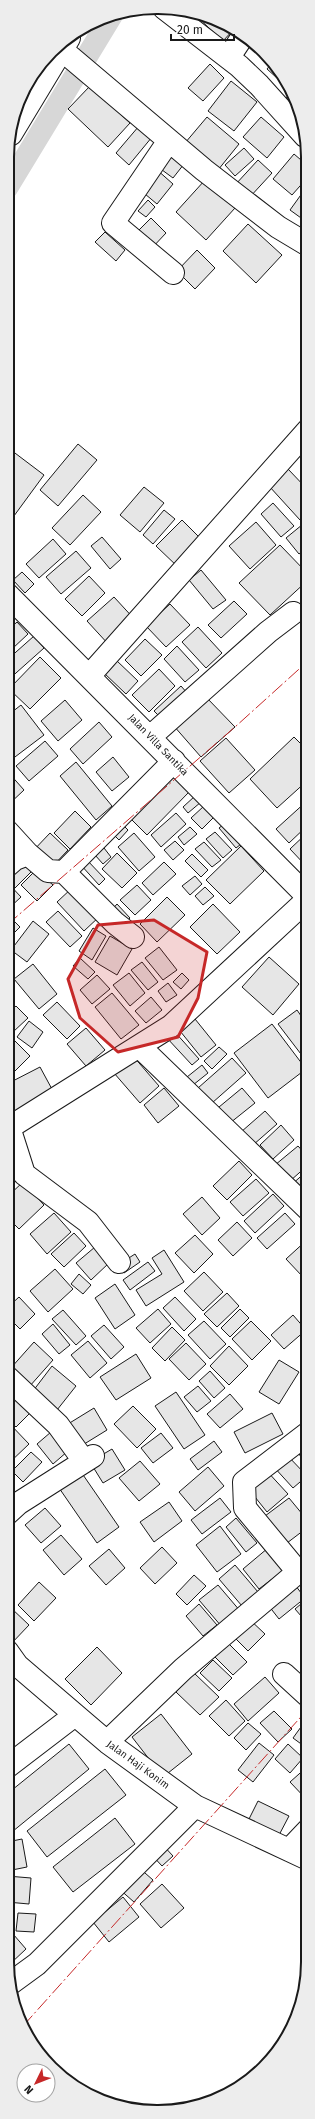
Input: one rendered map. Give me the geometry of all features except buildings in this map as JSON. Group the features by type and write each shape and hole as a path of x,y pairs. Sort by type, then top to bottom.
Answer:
{"street":[{"path":"173,15 229,57 259,85 298,128"},
{"path":"229,57 240,40"},
{"path":"21,115 39,79 67,49 93,76 168,142 278,227 301,241"},
{"path":"168,142 113,223 173,273"},
{"path":"90,675 301,438"},
{"name":"Jalan Villa Santika","path":"14,601 90,675 301,891"},
{"path":"150,737 268,632 293,614"},
{"path":"64,872 174,761"},
{"path":"14,839 28,854 48,871 64,872 115,924 134,937"},
{"path":"14,860 28,854"},
{"path":"14,1124 140,1047 171,1026 301,905"},
{"path":"140,1047 301,1202"},
{"path":"14,1145 24,1174 88,1222 118,1262"},
{"path":"14,1383 58,1425 89,1458 14,1509"},
{"path":"107,1742 183,1669 298,1572 245,1508 244,1482 301,1438"},
{"name":"Jalan Haji Konim","path":"14,1665 107,1742 195,1806 298,1854"},
{"path":"284,1674 301,1690"},
{"path":"14,1762 75,1715"},
{"path":"15,1980 37,1964 195,1806"}],"highlighted area":[{"path":"154,920 207,952 198,998 178,1037 118,1052 80,1018 68,979 98,925"}],"waterway":[{"path":"14,176 107,24"}],"power":[{"path":"14,919 235,727 301,667"},
{"path":"27,2021 301,1717"}]}
